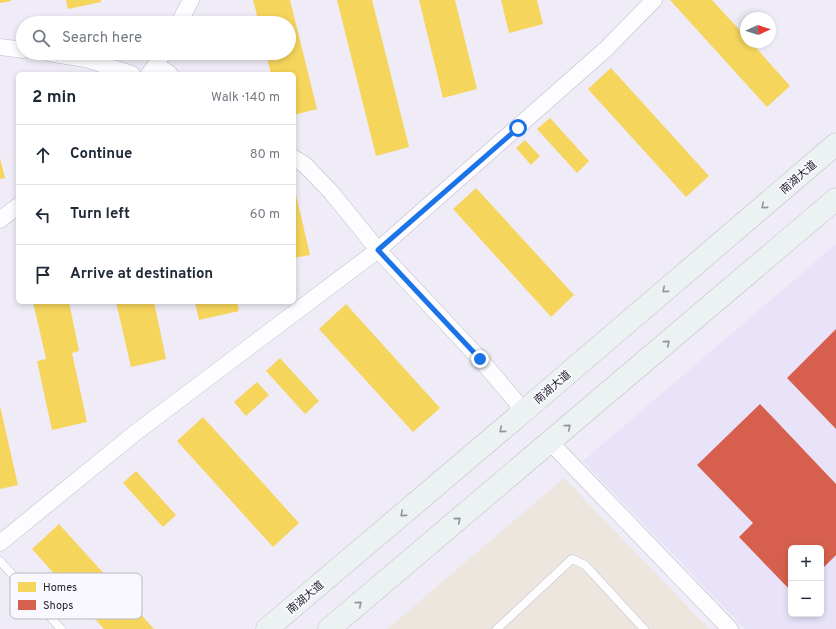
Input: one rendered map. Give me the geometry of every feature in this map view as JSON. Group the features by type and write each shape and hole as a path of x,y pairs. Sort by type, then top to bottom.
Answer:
{"main road":[{"name":"南湖大道","path":"267,629 836,144"},
{"path":"329,629 836,199"}],"street":[{"path":"183,16 191,0"},
{"path":"0,544 135,433 378,250 606,49 654,0"},
{"path":"0,47 16,49"},
{"path":"85,60 125,72"},
{"path":"156,64 167,72"},
{"path":"296,159 304,164 331,192 378,250 480,359 524,411"},
{"path":"0,220 16,208"},
{"path":"550,442 730,629"}],"lane":[{"path":"497,629 572,559 585,565 644,629"},
{"path":"0,561 11,573"},
{"path":"52,619 61,629"}],"shaded area":[{"path":"836,244 836,629 745,629 583,461"},
{"path":"564,478 709,629 387,629"}],"building: Homes":[{"path":"0,0 11,0 11,1 0,3"},
{"path":"66,0 101,0 101,2 68,9"},
{"path":"253,0 290,0 294,16 257,16"},
{"path":"337,0 372,0 409,147 376,156"},
{"path":"419,0 455,0 477,89 443,98"},
{"path":"501,0 537,0 543,24 509,33"},
{"path":"670,0 712,0 740,30 740,48 756,48 790,86 767,107"},
{"path":"296,24 317,109 296,114 296,72 271,72 268,60 296,60"},
{"path":"611,68 709,176 686,197 588,89"},
{"path":"550,118 589,161 577,173 537,129"},
{"path":"525,140 540,156 531,165 516,148"},
{"path":"0,158 5,178 0,179"},
{"path":"476,188 574,295 551,317 453,209"},
{"path":"296,195 310,255 296,258"},
{"path":"33,304 69,304 79,351 72,353 87,422 52,430 37,361 46,359"},
{"path":"116,304 154,304 166,359 131,367"},
{"path":"195,304 237,304 239,311 199,320"},
{"path":"346,304 440,408 413,432 319,329"},
{"path":"280,358 319,401 305,414 266,371"},
{"path":"257,382 269,395 246,416 234,402"},
{"path":"0,406 18,485 0,489"},
{"path":"203,417 299,523 273,547 177,441"},
{"path":"136,471 176,515 163,527 123,483"},
{"path":"59,524 103,573 54,573 32,549"},
{"path":"142,616 154,629 104,629 95,619 142,619"}],"building: Shops":[{"path":"836,329 836,429 787,378"},
{"path":"760,404 836,484 836,555 824,567 824,545 788,545 788,588 739,537 753,523 697,465"}],"route":[{"path":"480,359 378,250 518,128"}]}
